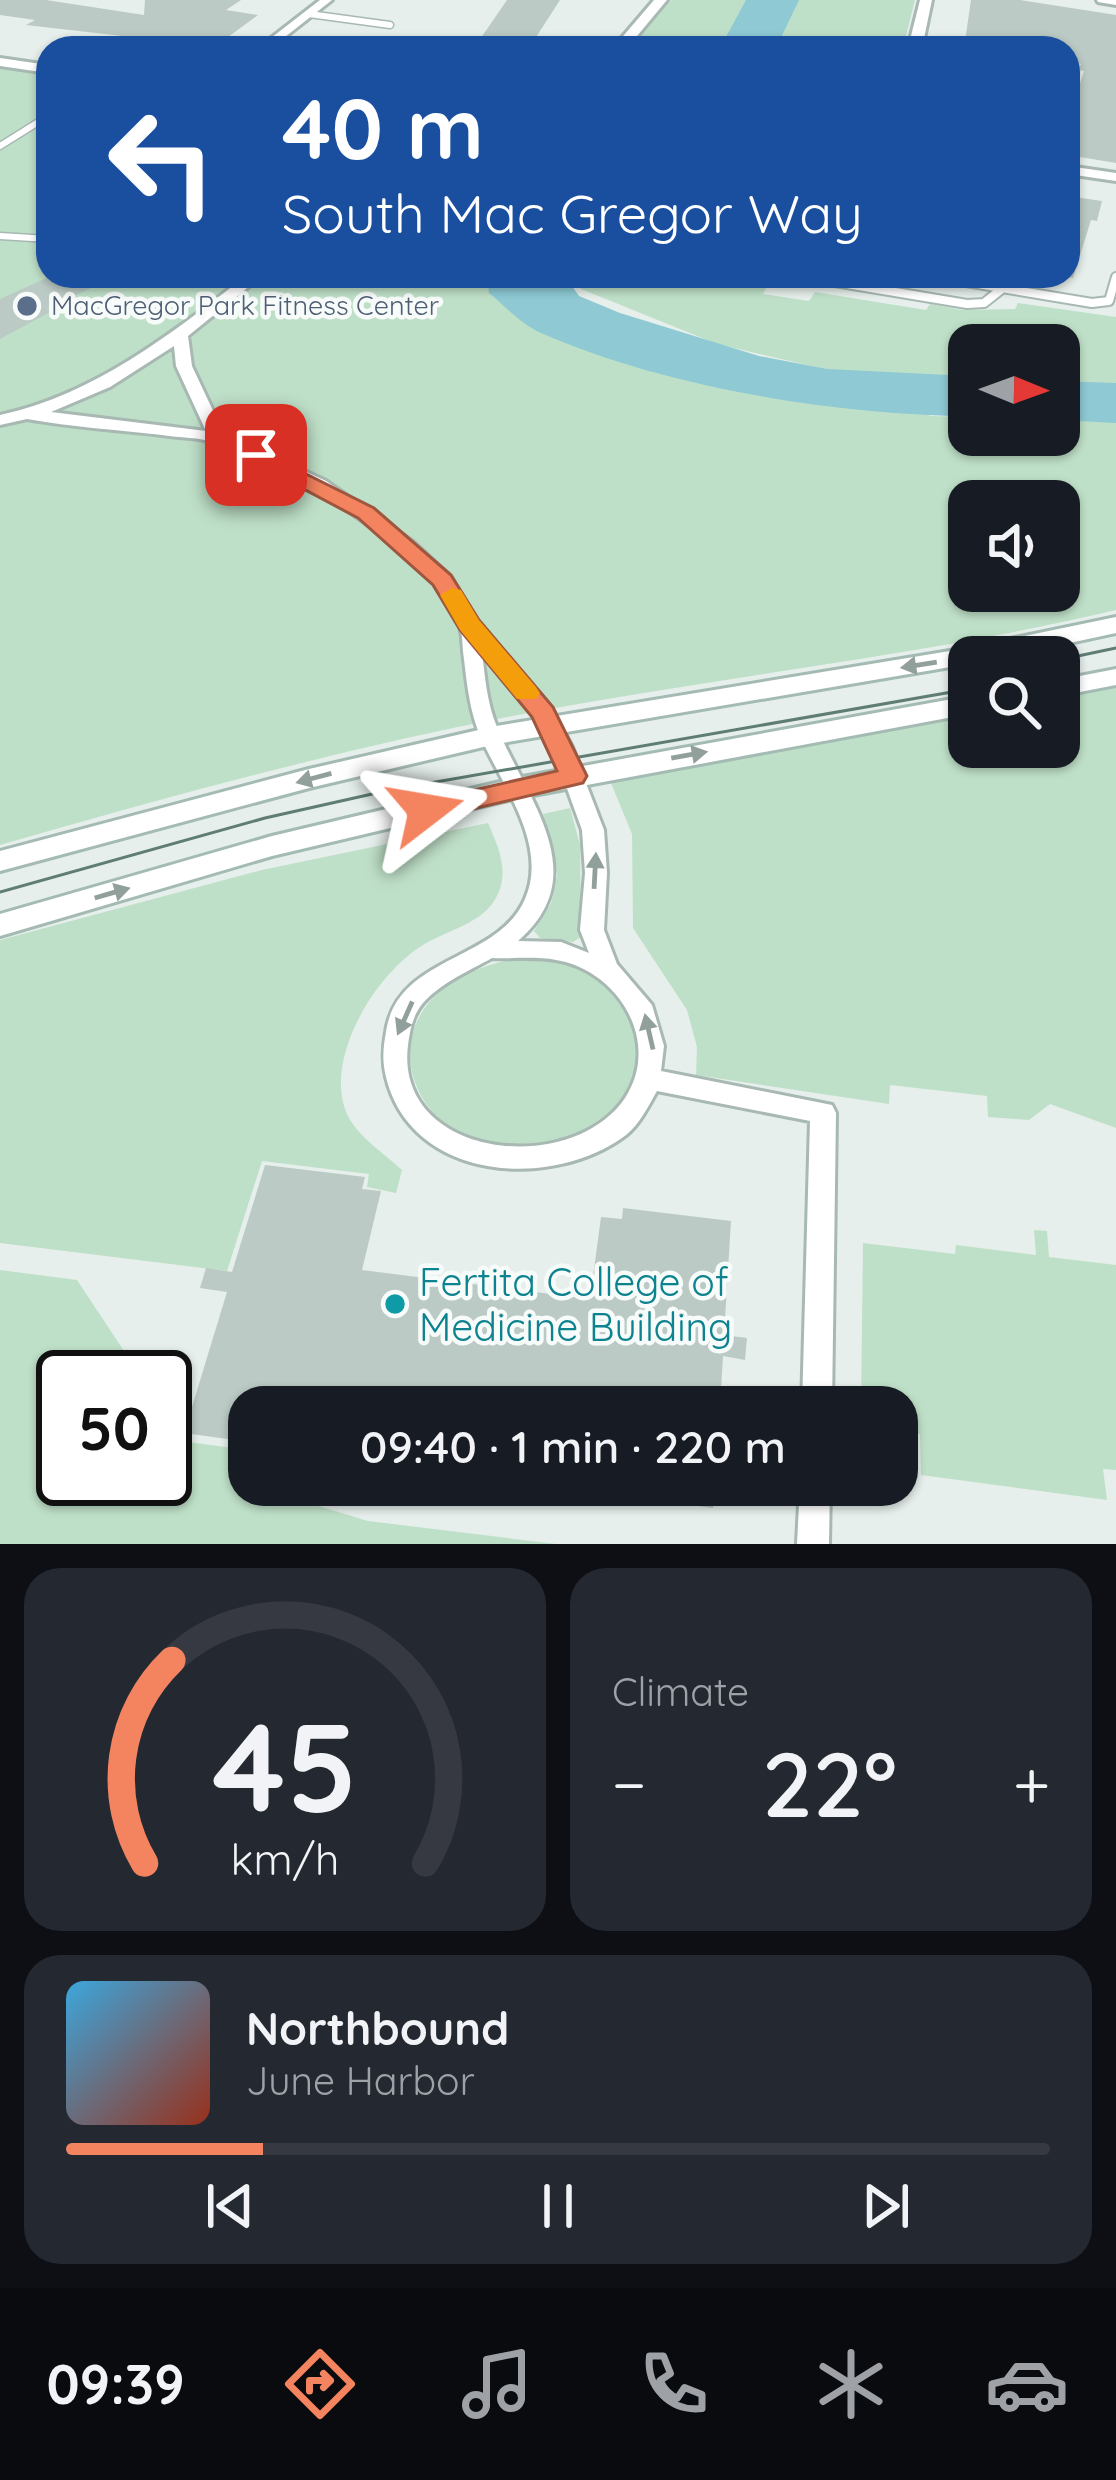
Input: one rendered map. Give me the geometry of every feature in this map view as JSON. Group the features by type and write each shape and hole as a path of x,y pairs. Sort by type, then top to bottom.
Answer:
{"main road":[{"path":"0,861 350,768 493,736 1005,650 1116,625"},
{"path":"1080,684 1116,677"},
{"path":"0,926 272,846 517,788 948,709"}],"street":[{"path":"280,36 328,0"},
{"path":"630,36 661,0"},
{"path":"918,36 926,0"},
{"path":"1102,0 1116,2"},
{"path":"0,62 36,67"},
{"path":"1080,172 1116,177"},
{"path":"0,420 32,415 113,380 181,337 240,288"},
{"path":"181,337 184,366 217,437"},
{"path":"32,415 217,437 320,485 366,513 443,580 469,624 551,725 593,830 592,930 606,967 646,1014 653,1035 650,1079 619,1125 566,1154 501,1159 442,1137 420,1118 400,1084 394,1046 400,1021 431,979 455,963 493,949 540,947 570,952 606,967"},
{"path":"469,624 486,724 535,833 541,866 538,898 493,949"},
{"path":"650,1079 824,1113 818,1386"},
{"path":"814,1544 815,1506"}],"lane":[{"path":"309,14 391,25"},
{"path":"0,146 36,124"},
{"path":"0,236 36,238"},
{"path":"871,288 967,304 984,303 1003,288 1092,303 1112,302 1116,277"}],"green space":[{"path":"671,0 915,0 906,36 640,36"},
{"path":"0,67 36,73 36,288 489,288 490,293 932,416 948,416 948,456 1080,456 1080,420 1116,421 1116,610 990,636 948,636 948,643 567,706 353,751 0,845"},
{"path":"580,288 766,288 763,294 809,301 815,292 926,310 930,304 962,310 1015,309 1018,303 1116,317 1116,383 1080,383 1080,324 948,324 948,377 828,370 717,344"},
{"path":"1116,687 1116,1128 1050,1104 1029,1120 988,1117 987,1096 890,1085 889,1104 696,1075 697,1047 687,1010 633,928 632,834 611,783 948,718 948,768 1080,768 1080,693"},
{"path":"570,808 580,845 581,937 573,942 540,938 534,931 551,903 557,875 543,814"},
{"path":"488,823 502,867 501,885 492,904 405,959 371,998 347,1047 342,1096 349,1118 402,1170 396,1193 367,1187 369,1174 262,1161 227,1271 0,1243 0,940 262,870"},
{"path":"525,957 578,968 611,989 634,1022 638,1060 625,1098 600,1125 556,1144 505,1149 463,1136 431,1111 413,1077 411,1040 427,1005 464,975"},
{"path":"1034,1230 1047,1231 1049,1257 1116,1265 1116,1470 1103,1469 1107,1500 921,1475 918,1386 861,1386 863,1243 955,1254 956,1245 1036,1255"},
{"path":"0,1270 77,1280 123,1350 36,1350 36,1506 192,1506 192,1443 228,1447 228,1506 319,1506 368,1521 556,1544 0,1544"}],"water":[{"path":"746,0 799,0 782,36 726,36"},
{"path":"488,288 573,288 579,296 620,313 759,356 827,369 948,375 948,415 807,404 695,383 589,352 520,320"},
{"path":"1080,382 1116,383 1116,423 1080,421"}],"building":[{"path":"0,0 46,0 144,15 145,0 241,0 226,10 258,15 229,36 122,36 26,25 35,20 0,15"},
{"path":"507,0 560,0 537,36 482,36"},
{"path":"971,0 1020,0 1116,15 1116,163 1080,157 1084,71 1080,70 1080,36 966,36"},
{"path":"1080,198 1102,201 1097,221 1091,220 1080,255"},
{"name":"MacGregor Park Fitness Center","path":"36,283 36,288 91,288 0,339 0,299"},
{"name":"Fertita College of Medicine Building","path":"265,1165 365,1177 362,1189 381,1191 362,1270 590,1299 601,1217 622,1219 623,1208 731,1221 724,1335 747,1338 745,1360 723,1356 721,1386 228,1386 228,1439 192,1434 192,1407 227,1292 200,1288 206,1268 232,1272"}],"tram line":[{"path":"1080,656 1116,648"},
{"path":"0,892 265,818 390,790 948,693"}],"slow traffic":[{"path":"452,595 469,624 527,693"}],"place":[{"name":"MacGregor Park Fitness Center","path":"27,306"},
{"name":"Fertita College of Medicine Building","path":"395,1304"}],"route":[{"path":"256,455 366,513 443,580 469,624 544,713 574,776 426,810"}]}
